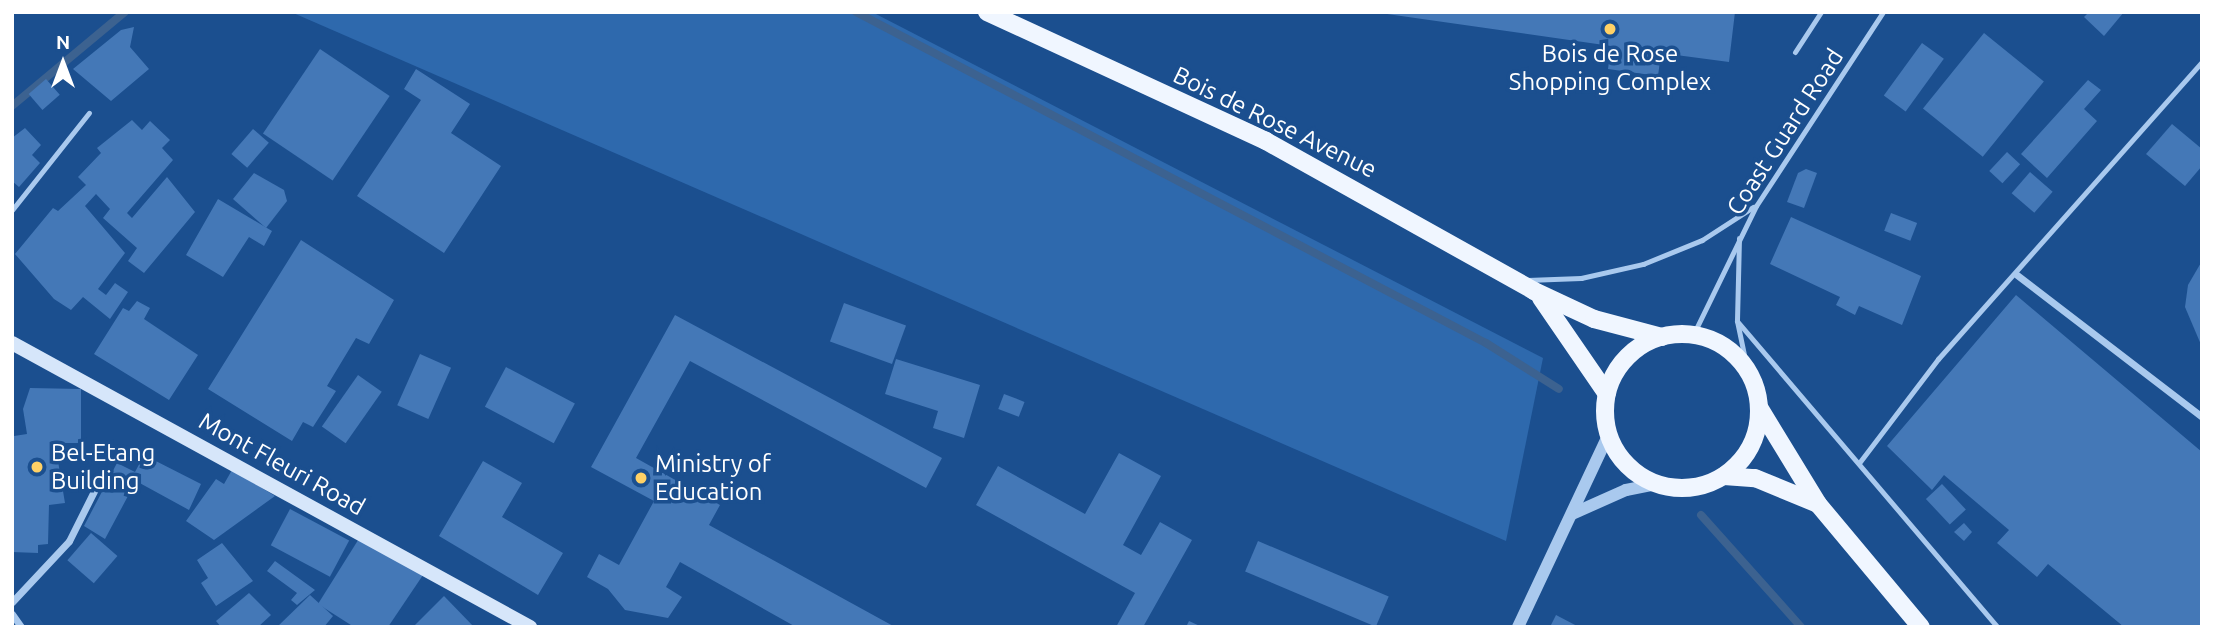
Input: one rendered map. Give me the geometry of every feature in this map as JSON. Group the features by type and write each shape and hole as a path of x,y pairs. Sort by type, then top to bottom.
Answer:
{"main road":[{"name":"Bois de Rose Avenue","path":"987,12 1266,141 1534,290 1594,319 1662,337"},
{"name":"Bois de Rose Avenue","path":"1534,290 1563,321 1607,394"},
{"path":"1760,409 1743,458 1724,476 1692,488 1658,484 1637,473 1609,434 1607,394 1627,358 1662,337 1693,335 1714,341 1747,369 1760,409 1818,504 1921,627"},
{"name":"Mont Fleuri Road","path":"12,343 530,627"},
{"path":"1724,476 1755,478 1818,504"}],"street":[{"path":"2017,275 2202,417"},
{"path":"1518,627 1609,434"},
{"path":"1572,514 1626,490 1658,484"},
{"path":"12,602 69,541 96,487"},
{"path":"12,614 21,627"}],"lane":[{"path":"1795,52 1821,12"},
{"name":"Coast Guard Road","path":"1693,335 1756,206 1883,12"},
{"path":"1859,463 1938,359 2017,275 2202,62"},
{"path":"12,210 89,113"},
{"path":"1517,280 1581,278 1643,264 1702,240 1756,206"},
{"name":"Coast Guard Road","path":"1740,235 1737,321 1747,369"},
{"path":"1737,321 1997,627"}],"shaded area":[{"path":"291,12 872,12 1543,358 1506,541"}],"building":[{"name":"Bois de Rose Shopping Complex","path":"1373,12 1735,12 1729,62 1661,53 1658,76 1608,69 1611,46"},
{"path":"2089,12 2124,12 2104,36 2084,17"},
{"path":"134,27 130,47 149,69 111,101 73,69 121,30"},
{"path":"1984,33 2044,81 1983,157 1923,108"},
{"path":"1922,43 1944,59 1906,111 1884,96"},
{"path":"320,49 390,96 333,181 263,134"},
{"path":"416,69 470,104 451,133 501,166 444,253 357,196 421,100 404,89"},
{"path":"46,79 60,95 42,110 29,94"},
{"path":"2088,80 2101,90 2084,109 2097,121 2047,178 2021,154"},
{"path":"132,120 142,130 150,121 170,140 162,148 173,160 127,213 132,218 167,177 195,212 144,273 128,261 137,248 103,218 110,209 96,194 85,206 125,253 98,289 106,295 115,283 128,292 110,319 83,297 71,310 54,299 15,254 53,208 58,211 86,185 78,177 101,153 97,148"},
{"path":"2172,124 2202,149 2202,166 2185,186 2146,154"},
{"path":"25,128 41,145 32,155 40,163 19,187 12,181 12,138"},
{"path":"253,129 269,143 247,168 231,154"},
{"path":"2007,152 2020,164 2002,183 1989,171"},
{"path":"1806,169 1817,173 1804,208 1787,202 1798,173"},
{"path":"2030,172 2053,192 2034,213 2012,193"},
{"path":"254,173 284,190 287,201 266,228 233,199"},
{"path":"218,199 272,231 264,246 249,237 223,277 186,255"},
{"path":"1891,213 1917,223 1910,241 1884,231"},
{"path":"1791,217 1921,276 1902,325 1859,306 1855,315 1836,305 1840,297 1770,264"},
{"path":"301,240 394,300 369,344 356,338 327,386 336,391 313,427 303,422 292,441 208,389"},
{"path":"2202,261 2202,347 2185,307 2188,285"},
{"path":"2016,295 2202,452 2202,627 2124,627 2048,564 2037,577 1997,543 2009,530 1944,475 1932,490 1887,446"},
{"path":"137,301 150,308 144,319 198,355 169,400 94,354 123,308 129,311"},
{"path":"844,303 906,326 892,364 830,342"},
{"name":"Ministry of Education","path":"675,315 942,458 926,488 690,361 636,458 720,505 709,525 895,627 796,627 680,562 666,587 682,597 668,618 625,610 608,589 587,577 599,554 619,565 654,501 591,467"},
{"path":"420,354 451,368 428,419 397,405"},
{"path":"896,359 980,385 964,438 933,428 938,411 885,394"},
{"path":"506,367 575,404 554,443 485,407"},
{"path":"358,375 382,392 346,443 322,427"},
{"name":"Bel-Etang Building","path":"30,388 81,389 81,443 55,443 65,503 49,505 48,544 38,545 38,553 12,552 12,444 14,436 27,434 23,409"},
{"path":"1004,394 1025,402 1019,417 998,409"},
{"path":"1119,453 1161,476 1123,545 1141,555 1160,522 1192,540 1143,627 1116,627 1135,593 976,505 998,466 1085,514"},
{"path":"144,455 201,484 189,510 136,481 105,539 84,526 117,463 135,472"},
{"path":"483,461 522,483 502,517 563,553 538,595 439,536"},
{"path":"232,470 275,496 214,540 186,521 216,479 224,484"},
{"path":"1942,484 1966,510 1950,525 1926,499"},
{"path":"290,509 349,540 330,577 271,545"},
{"path":"1964,523 1972,532 1964,541 1954,532"},
{"path":"91,533 117,556 94,583 67,560"},
{"path":"360,537 423,575 388,627 354,627 318,604"},
{"path":"1258,541 1389,596 1376,627 1245,571"},
{"path":"222,543 253,581 216,606 201,583 208,578 197,560"},
{"path":"275,561 315,590 297,605 291,600 297,593 267,571"},
{"path":"249,593 271,615 258,627 221,627 216,621"},
{"path":"310,595 333,616 324,627 277,627"},
{"path":"444,596 474,627 413,627"},
{"path":"1556,615 1579,627 1550,627"},
{"path":"1189,621 1202,627 1186,627"}],"waterway":[{"path":"12,106 125,12"},
{"path":"856,12 1486,343 1559,389"},
{"path":"1701,515 1801,627"}],"place":[{"name":"Bois de Rose Shopping Complex","path":"1610,29"},
{"name":"Bel-Etang Building","path":"37,467"},
{"name":"Ministry of Education","path":"641,478"}]}
